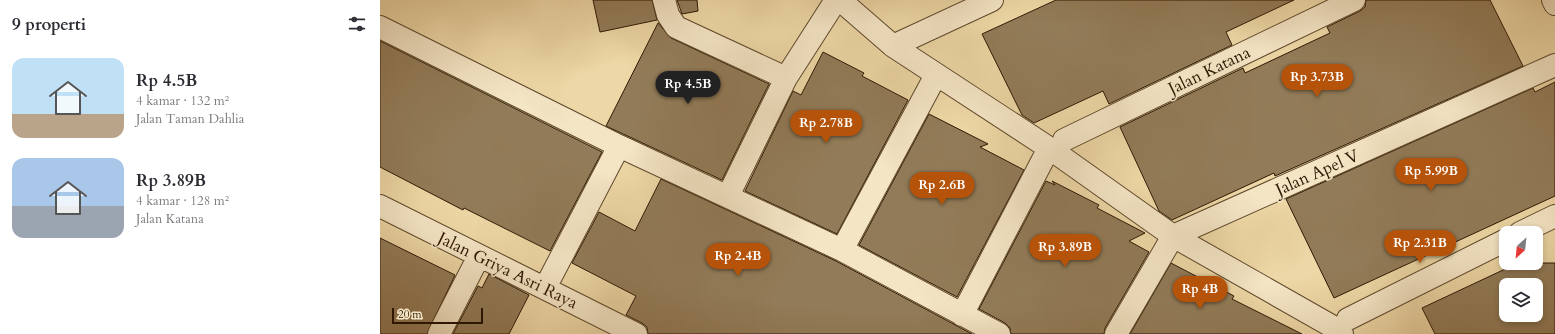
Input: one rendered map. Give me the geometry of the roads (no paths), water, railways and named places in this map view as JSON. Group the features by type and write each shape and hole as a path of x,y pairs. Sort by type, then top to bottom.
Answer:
{"street":[{"path":"664,0 668,15 676,27 786,78"},
{"path":"728,196 786,78 836,0"},
{"path":"840,0 893,46 936,75 1057,144 1180,232 1335,328 1345,326 1499,244"},
{"path":"893,46 992,0"},
{"name":"Jalan Katana","path":"1057,144 1354,0"},
{"path":"1553,0 1555,4"},
{"path":"380,27 619,146 842,250 999,334"},
{"name":"Jalan Apel V","path":"1180,232 1555,65"},
{"path":"842,250 936,75"},
{"path":"962,315 1057,144"},
{"path":"545,288 619,146"},
{"name":"Jalan Griya Asri Raya","path":"380,206 545,288 601,326 636,334"},
{"path":"1534,226 1555,216"},
{"path":"1116,334 1180,232"},
{"path":"439,334 479,256"}]}
